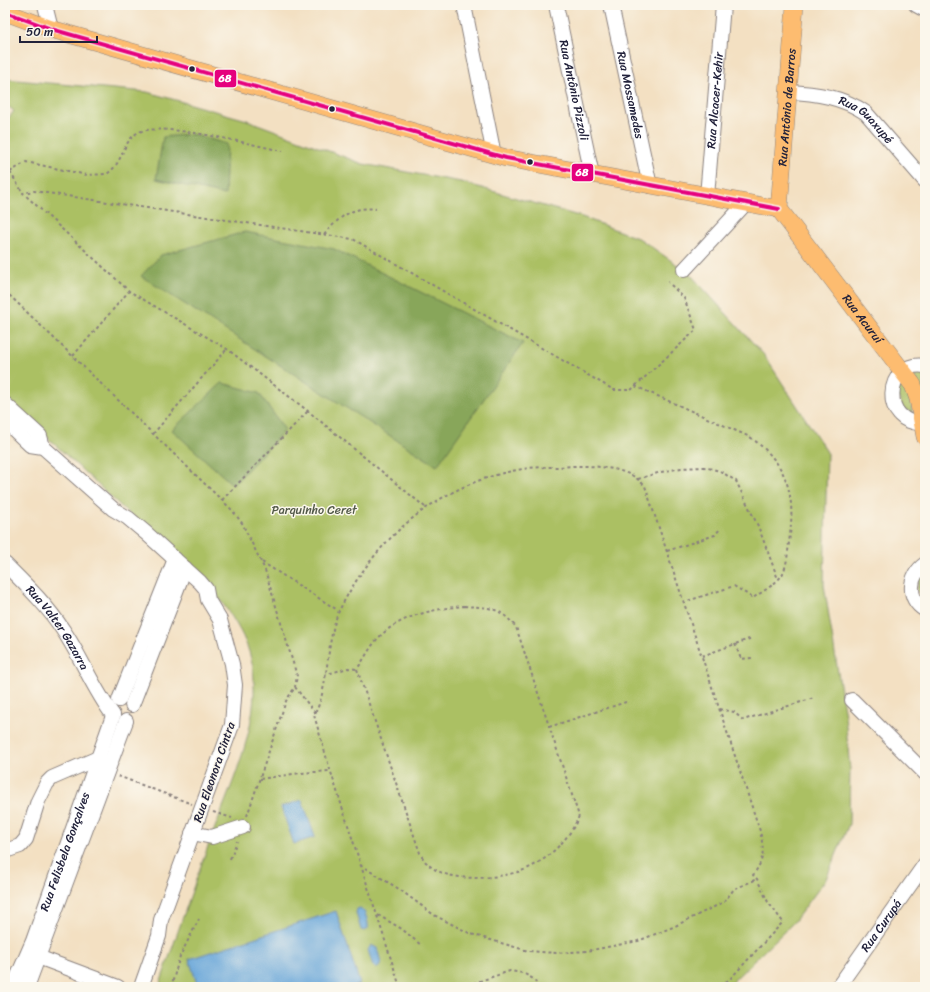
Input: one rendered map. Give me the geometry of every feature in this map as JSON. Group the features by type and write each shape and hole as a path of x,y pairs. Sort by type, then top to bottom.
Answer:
{"main road":[{"name":"Rua Antônio de Barros","path":"779,209 794,5"},
{"path":"5,12 51,29 494,155 650,186 779,209"},
{"name":"Rua Acuruí","path":"779,209 903,372 914,389 925,428"}],"street":[{"path":"45,5 51,29"},
{"path":"464,5 494,155"},
{"name":"Rua Antônio Pizzoli","path":"556,5 592,175"},
{"name":"Rua Mossamedes","path":"611,5 650,186"},
{"name":"Rua Alcacer-Kehir","path":"708,196 723,5"},
{"path":"916,5 925,10"},
{"name":"Rua Guaxupé","path":"788,92 811,93 854,105 866,113 925,181"},
{"path":"684,270 746,203"},
{"path":"925,366 912,367 903,372 896,378 892,387 893,406 898,414 906,420 925,428"},
{"name":"Rua Eleonora Cintra","path":"5,404 40,436 43,447"},
{"name":"Rua Eleonora Cintra","path":"5,422 30,445 43,447 113,509 128,518 178,568 199,595 208,600 220,620 232,664 235,685 232,725 161,920 159,936 141,987"},
{"name":"Rua Valter Gazarra","path":"5,564 39,598 64,631 102,699 120,710"},
{"path":"925,564 914,576 911,585 912,594 916,602 925,610"},
{"name":"Rua Felisbela Gonçalves","path":"13,987 33,941 98,758 120,710 178,568"},
{"path":"852,700 925,773"},
{"name":"Rua Felisbela Gonçalves","path":"27,987 107,772 120,710"},
{"path":"5,851 20,846 26,839 44,788 52,778 98,758"},
{"path":"192,833 212,837 244,824"},
{"name":"Rua Curupá","path":"838,987 925,864"},
{"name":"Rua Eleonora Cintra","path":"131,987 152,933 161,920"},
{"path":"38,957 118,987"}],"path":[{"path":"10,172 26,162 87,175 107,174 120,162 127,142 138,132 152,129 207,135 283,151"},
{"path":"5,169 10,172 22,193 129,291 227,349 308,411 425,507"},
{"path":"22,193 34,191 353,239 614,390 631,390 696,330 684,298 668,282"},
{"path":"324,235 344,215 355,209 376,209"},
{"path":"5,291 222,500 242,523 261,561 297,676 295,687 286,701 260,779 230,859"},
{"path":"73,356 129,291"},
{"path":"153,434 227,349"},
{"path":"635,386 750,437 763,446 778,462 786,479 790,493 791,530 787,558 782,575 753,598 734,586 684,602"},
{"path":"222,500 308,411"},
{"path":"315,713 319,706 324,675 339,611 380,548 425,507 443,496 486,478 529,468 579,465 611,470 631,475 638,479 645,486 760,831 763,848 761,864 752,875 757,879 768,902 783,922 729,980 716,987"},
{"path":"638,479 681,468 704,467 720,471 736,481 758,526 778,579"},
{"path":"667,551 715,535 720,529"},
{"path":"261,561 339,611"},
{"path":"464,606 490,608 505,614 516,627 549,727 567,774 579,816 567,839 552,852 522,871 477,878 454,876 438,871 427,863 420,853 357,669 374,642 388,630 406,619 438,608 464,606"},
{"path":"702,656 752,638"},
{"path":"735,644 741,659 752,658"},
{"path":"324,675 348,668 357,669"},
{"path":"295,687 315,713 330,771 400,987"},
{"path":"720,709 734,712 743,720 814,698"},
{"path":"549,727 626,702"},
{"path":"260,779 300,772 330,771"},
{"path":"107,772 244,824"},
{"path":"360,865 399,889 434,915 470,934 528,951 556,952 588,951 638,941 673,927 724,902 734,889 757,879"},
{"path":"377,914 402,929 422,946"},
{"path":"171,987 180,956 192,929 199,919"},
{"path":"462,987 510,971 523,973 535,980 538,987"}],"green space":[{"name":"Parquinho Ceret","path":"5,79 147,92 247,120 363,164 461,182 582,217 640,239 689,273 764,355 827,452 824,585 845,716 850,770 849,824 826,879 794,922 732,982 725,987 159,987 246,742 251,722 253,702 254,683 251,659 243,636 217,596 5,398 5,122 14,111 5,104"},
{"path":"191,134 227,144 225,195 156,179 163,137"},
{"path":"245,232 334,249 523,343 437,466 141,276 161,255"},
{"path":"925,372 925,402 914,376"},
{"path":"222,383 259,393 285,430 233,485 172,430"},
{"path":"902,384 909,394 913,413 903,409 896,392"},
{"path":"925,572 925,598 917,590 920,574"}],"water":[{"path":"302,800 315,837 294,844 281,807"},
{"path":"360,908 364,912 367,921 368,929 365,931 361,930 356,913 357,909"},
{"path":"336,911 360,984 351,987 198,987 189,959"},
{"path":"371,945 377,948 381,962 378,968 373,966 368,950"}],"transit line":[{"name":"68","path":"5,12 51,29 506,158 779,209"}]}
